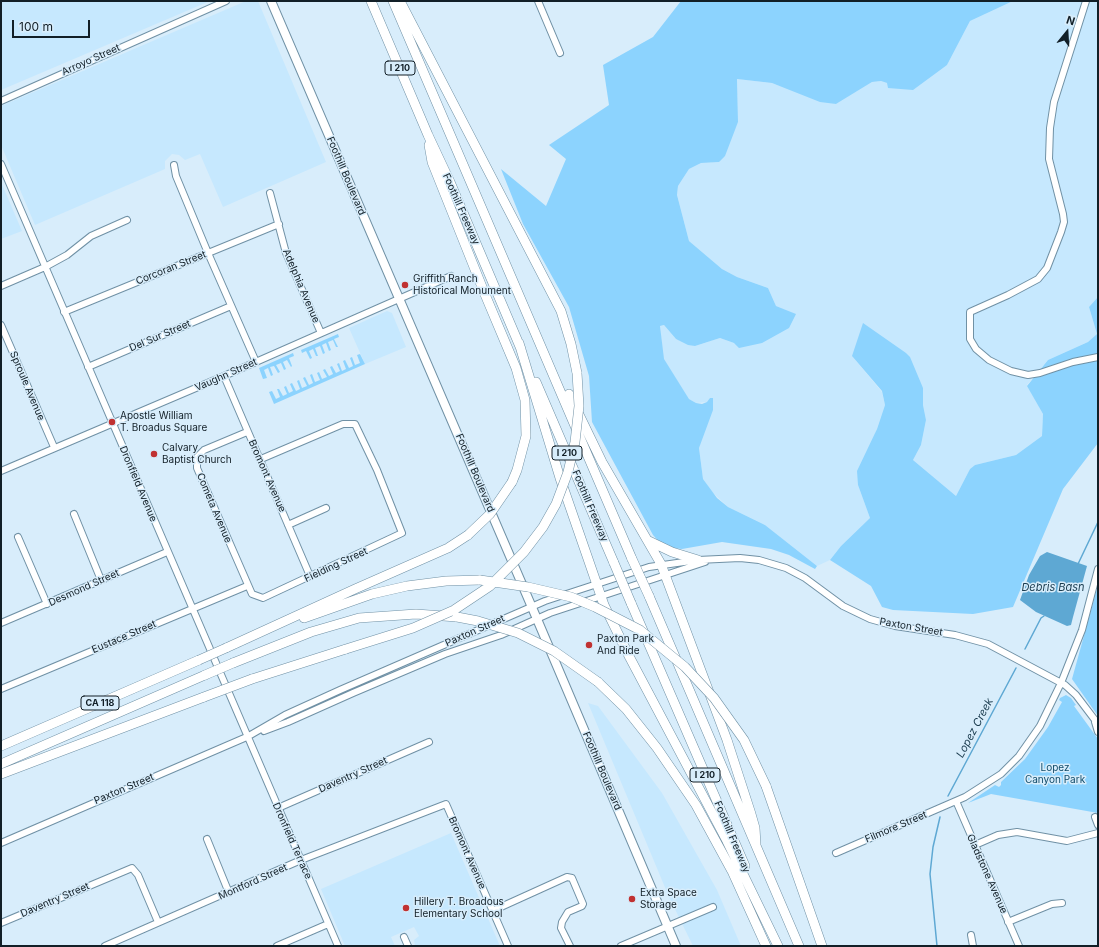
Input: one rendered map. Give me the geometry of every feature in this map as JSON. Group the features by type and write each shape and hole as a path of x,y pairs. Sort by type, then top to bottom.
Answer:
{"highway":[{"name":"Foothill Freeway","path":"371,1 779,946"},
{"name":"Foothill Freeway","path":"393,1 799,946"},
{"path":"1,774 252,679 413,628 454,610 490,586 524,552 543,527 556,504 568,472 575,442 579,406 577,373 571,344 561,311 400,1"},
{"path":"226,648 355,588 448,548 468,535 490,514 512,482 517,470 526,436 525,400 516,368 432,162 428,136"},
{"path":"537,336 552,358 584,428 602,462 661,564 727,740 755,828 756,845"},
{"path":"519,343 560,478 601,597 630,658 727,842 779,946"},
{"path":"649,541 672,552 698,560"},
{"path":"226,648 372,594 415,585 446,581 480,580 535,588 571,597 606,612 640,630 685,667 714,698 744,740 766,786 822,946"},
{"path":"1,764 205,675 311,632 359,618 416,614 457,617 486,623 518,633 554,651 598,682 626,708 657,748 696,805 732,872 766,946"},
{"name":"CA 118","path":"1,746 226,648"}],"main road":[{"name":"Foothill Boulevard","path":"271,1 532,606 676,946"}],"street":[{"name":"Arroyo Street","path":"1,100 226,1"},
{"path":"538,1 560,53"},
{"path":"1086,1 1054,102 1050,128 1049,159 1063,214 1064,222 1061,232 1047,268 1038,279 1008,295 970,312 972,345 989,360 1011,371 1028,375 1040,373 1073,362 1098,357"},
{"name":"Dronfield Avenue","path":"1,164 247,737"},
{"path":"174,165 176,176 208,253 256,362"},
{"name":"Adelphia Avenue","path":"270,193 286,253 321,333"},
{"path":"1,286 45,267 67,255 90,236 126,220"},
{"name":"Corcoran Street","path":"64,312 278,224"},
{"name":"Vaughn Street","path":"1,471 54,447 224,376 451,276"},
{"name":"Del Sur Street","path":"88,367 231,306"},
{"name":"Sproule Avenue","path":"1,325 54,447"},
{"name":"Bromont Avenue","path":"224,376 261,459 310,576"},
{"name":"Fielding Street","path":"261,459 343,424 355,424 402,533 268,595"},
{"name":"Cometa Avenue","path":"248,432 204,450 197,457 197,468 247,586 252,594 258,597 263,598 268,595"},
{"path":"288,525 326,508"},
{"path":"74,514 101,580"},
{"path":"18,537 47,604"},
{"name":"Desmond Street","path":"1,623 167,552"},
{"name":"Paxton Street","path":"247,737 285,715 532,606 661,564 698,560 747,558 776,564 805,578 843,606 857,614 889,625 974,639 1006,653 1061,683 1076,695 1096,723 1098,732"},
{"name":"Paxton Street","path":"1,843 247,737 288,722 360,690 537,619 664,575 714,560"},
{"name":"Filmore Street","path":"836,853 956,801 997,776 1019,756 1040,726 1061,683 1082,630 1098,569"},
{"name":"Eustace Street","path":"1,689 247,586"},
{"name":"Dronfield Terrace","path":"247,737 338,946"},
{"name":"Daventry Street","path":"278,808 429,742"},
{"name":"Gladstone Avenue","path":"956,801 1019,946"},
{"name":"Bromont Avenue","path":"446,804 508,946"},
{"name":"Montford Street","path":"105,946 158,922 230,893 301,860 446,804"},
{"path":"1095,816 1098,825"},
{"path":"975,845 998,835 1017,832 1067,841 1098,833"},
{"path":"207,840 230,893"},
{"name":"Daventry Street","path":"1,923 132,868 138,875 158,922"},
{"path":"492,910 567,877 572,878 583,904 582,906 568,912 562,922 561,928 570,946"},
{"path":"1008,922 1052,904 1062,903"},
{"path":"621,946 713,906"},
{"path":"277,946 328,924"},
{"path":"971,935 973,946"},
{"path":"404,937 408,946"}],"shaded area":[{"path":"1,1 210,1 1,90"},
{"path":"246,1 258,1 326,162 223,207 200,154 185,160 179,155 172,154 165,161 165,169 35,225 1,145 1,106"},
{"path":"1013,1 1098,1 1098,297 1089,307 1097,334 1088,342 1048,360 1027,385 1043,414 1042,436 1016,455 975,465 970,469 956,496 913,460 921,445 926,420 923,405 923,388 852,356 882,392 885,405 858,485 870,518 841,546 830,560 817,566 765,525 728,507 710,490 703,479 699,448 707,402 696,403 689,399 663,359 660,326 664,325 676,339 695,346 720,338 734,343 795,314 776,306 768,288 737,277 722,269 689,241 677,195 678,186 689,169 701,163 719,162 738,122 737,79 772,83 836,104 872,82 881,81 887,83 947,65 970,21"},
{"path":"1,182 22,231 1,239"},
{"path":"387,311 392,313 406,347 365,364 349,328"},
{"path":"588,703 598,706 662,793 717,890 741,946 693,946 669,897"},
{"name":"Hillery T. Broadous Elementary School","path":"451,833 500,946 415,946 414,940 419,936 414,927 391,937 395,946 345,946 321,889"}],"green space":[{"path":"681,1 1013,1 970,21 947,65 913,90 888,88 887,83 881,81 872,82 836,104 820,102 772,83 737,79 738,122 725,156 719,162 701,163 689,169 678,186 677,195 689,241 722,269 737,277 768,288 776,306 796,314 789,328 762,343 739,348 734,343 720,338 695,346 688,345 676,339 664,325 660,326 664,359 689,399 696,403 702,404 707,402 710,398 713,398 713,410 699,448 703,479 717,498 728,507 765,525 817,566 815,569 789,555 771,549 722,542 682,549 673,548 660,543 653,535 592,422 589,376 569,307 523,224 501,169 546,206 566,159 549,145 609,105 603,65 653,37"},
{"path":"1098,297 1098,443 1063,489 1013,607 973,614 893,610 882,607 871,586 830,560 841,546 870,518 858,485 857,471 877,429 885,405 882,391 852,356 863,323 910,357 923,388 923,405 926,420 921,445 913,460 956,496 970,469 975,465 1016,455 1042,436 1043,414 1027,386 1048,360 1088,342 1097,334 1089,307"},
{"path":"338,334 339,337 334,339 338,347 336,347 333,340 328,342 331,350 329,351 326,343 322,345 325,353 323,354 320,346 315,348 318,356 316,356 313,349 309,351 312,358 310,359 306,351 302,353 301,350"},
{"path":"293,353 294,356 289,358 291,367 287,360 283,362 286,369 284,370 281,363 276,365 280,372 278,373 274,366 270,367 273,375 271,376 268,368 264,370 267,378 263,379 259,368"},
{"path":"360,354 365,364 274,404 269,392 272,391 276,399 280,397 277,389 279,389 283,396 287,394 284,387 286,386 289,393 293,391 290,384 292,383 296,391 300,389 297,381 299,380 302,388 307,386 303,378 305,377 309,385 313,383 310,375 312,374 315,382 320,380 317,373 319,372 322,379 327,377 323,370 325,369 329,376 333,374 330,367 332,366 336,373 340,371 337,364 339,363 342,371 346,369 343,361 345,360 349,368 353,366 350,358 352,357 355,365 360,363 357,355"},
{"path":"1098,585 1098,716 1072,679"},
{"name":"Lopez Canyon Park","path":"1066,695 1071,698 1076,705 1074,706 1098,739 1098,813 991,794 968,803 995,785 999,787 1001,782 1025,759 1048,727 1062,702 1059,700 1060,698"}],"water":[{"name":"Debris Basn","path":"1047,552 1087,566 1071,625 1067,626 1036,612 1020,600 1029,575 1040,556"}],"waterway":[{"name":"Lopez Creek","path":"1078,564 1098,522"},
{"name":"Lopez Creek","path":"1025,649 1041,618 1044,616"},
{"name":"Lopez Creek","path":"948,796 1016,668"},
{"name":"Lopez Creek","path":"937,946 930,874 933,847 940,817"}],"place":[{"name":"Griffith Ranch Historical Monument","path":"405,285"},
{"name":"Apostle William T. Broadus Square","path":"112,422"},
{"name":"Calvary Baptist Church","path":"154,454"},
{"name":"Paxton Park And Ride","path":"589,645"},
{"name":"Extra Space Storage","path":"632,899"},
{"name":"Hillery T. Broadous Elementary School","path":"406,908"}]}
